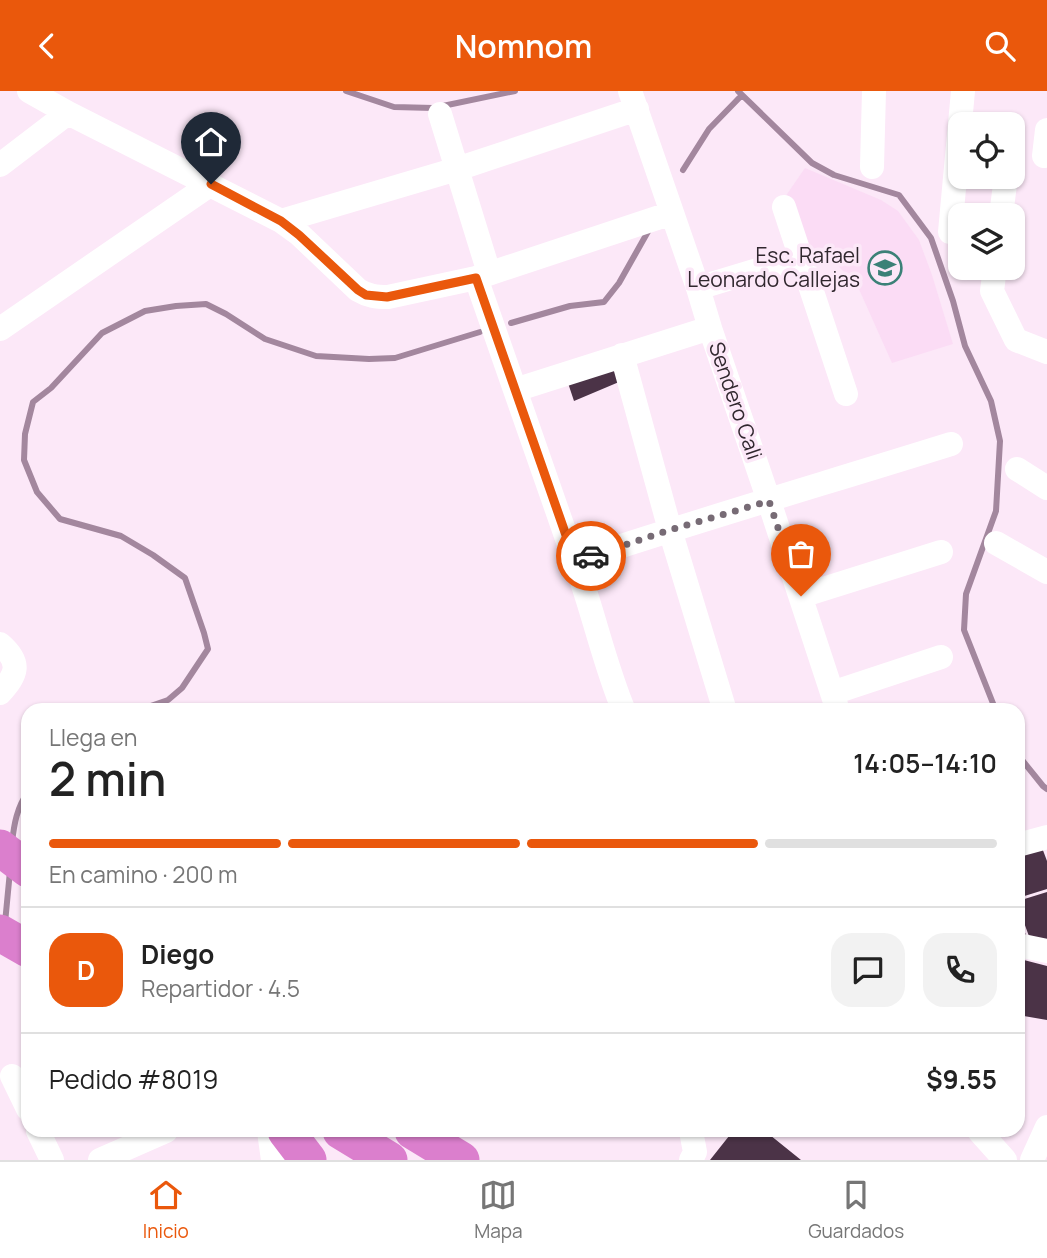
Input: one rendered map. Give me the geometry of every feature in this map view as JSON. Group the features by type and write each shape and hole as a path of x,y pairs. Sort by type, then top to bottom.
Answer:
{"highway":[{"path":"0,933 21,945"},
{"path":"291,1137 308,1160"},
{"path":"351,1137 389,1160"},
{"path":"423,1137 461,1160"}],"street":[{"path":"29,91 281,221 366,295 387,297 482,275 672,213"},
{"path":"872,167 874,91"},
{"path":"953,203 963,91"},
{"path":"281,221 457,169 634,100"},
{"name":"Sendero Cali","path":"634,100 835,702"},
{"path":"0,165 68,113"},
{"path":"440,114 515,390 575,561 621,703"},
{"path":"1044,156 1047,131"},
{"path":"0,329 211,184"},
{"path":"784,207 846,394"},
{"path":"698,288 800,257"},
{"path":"993,280 992,291 1016,340 1047,352"},
{"path":"515,390 710,328"},
{"path":"622,355 670,530 723,703"},
{"path":"575,561 951,444"},
{"path":"1017,469 1047,488"},
{"path":"996,543 1047,572"},
{"path":"801,596 941,552"},
{"path":"0,644 9,652 15,667 11,680 0,693"},
{"path":"835,702 941,657"},
{"path":"1025,843 1047,837"},
{"path":"1025,946 1047,951"},
{"path":"13,1075 21,1093"},
{"path":"1032,1160 1047,1127"},
{"path":"41,1137 52,1160"},
{"path":"100,1160 152,1137"},
{"path":"269,1137 273,1160"},
{"path":"691,1160 695,1152 693,1137"},
{"path":"984,1137 1005,1160"}],"shaded area":[{"name":"Esc. Rafael Leonardo Callejas","path":"805,168 881,200 898,211 919,240 953,344 892,363 858,287 829,256 813,261 785,197"}],"building":[{"path":"612,360 619,382 574,401 566,377"},
{"path":"1041,845 1047,861 1047,889 1025,896 1025,849"},
{"path":"1047,892 1047,943 1030,939 1025,925 1025,899"},
{"path":"1025,960 1047,966 1047,1020 1025,1016"},
{"path":"728,1137 772,1137 801,1160 710,1160"}],"waterway":[{"path":"346,91 394,107 433,108 515,91"},
{"path":"738,91 812,163 834,175 899,195 931,238 965,346 991,401 1000,441 996,511 966,594 964,630 993,703"},
{"path":"683,170 709,129 742,95"},
{"path":"511,323 570,306 604,302 619,283 650,228"},
{"path":"159,703 168,700 182,688 208,649 185,578 121,536 60,519 37,492 24,460 25,434 33,402 51,388 102,333 145,311 176,306 206,304 265,339 316,356 395,358 480,332"},
{"path":"1025,764 1047,789"},
{"path":"12,843 21,804"},
{"path":"5,923 10,871"}],"way so far":[{"path":"591,556 769,501 801,596"}],"place":[{"name":"Esc. Rafael Leonardo Callejas","path":"885,268"}],"route":[{"path":"211,184 281,221 366,295 387,297 476,278 575,561 591,556"}]}
